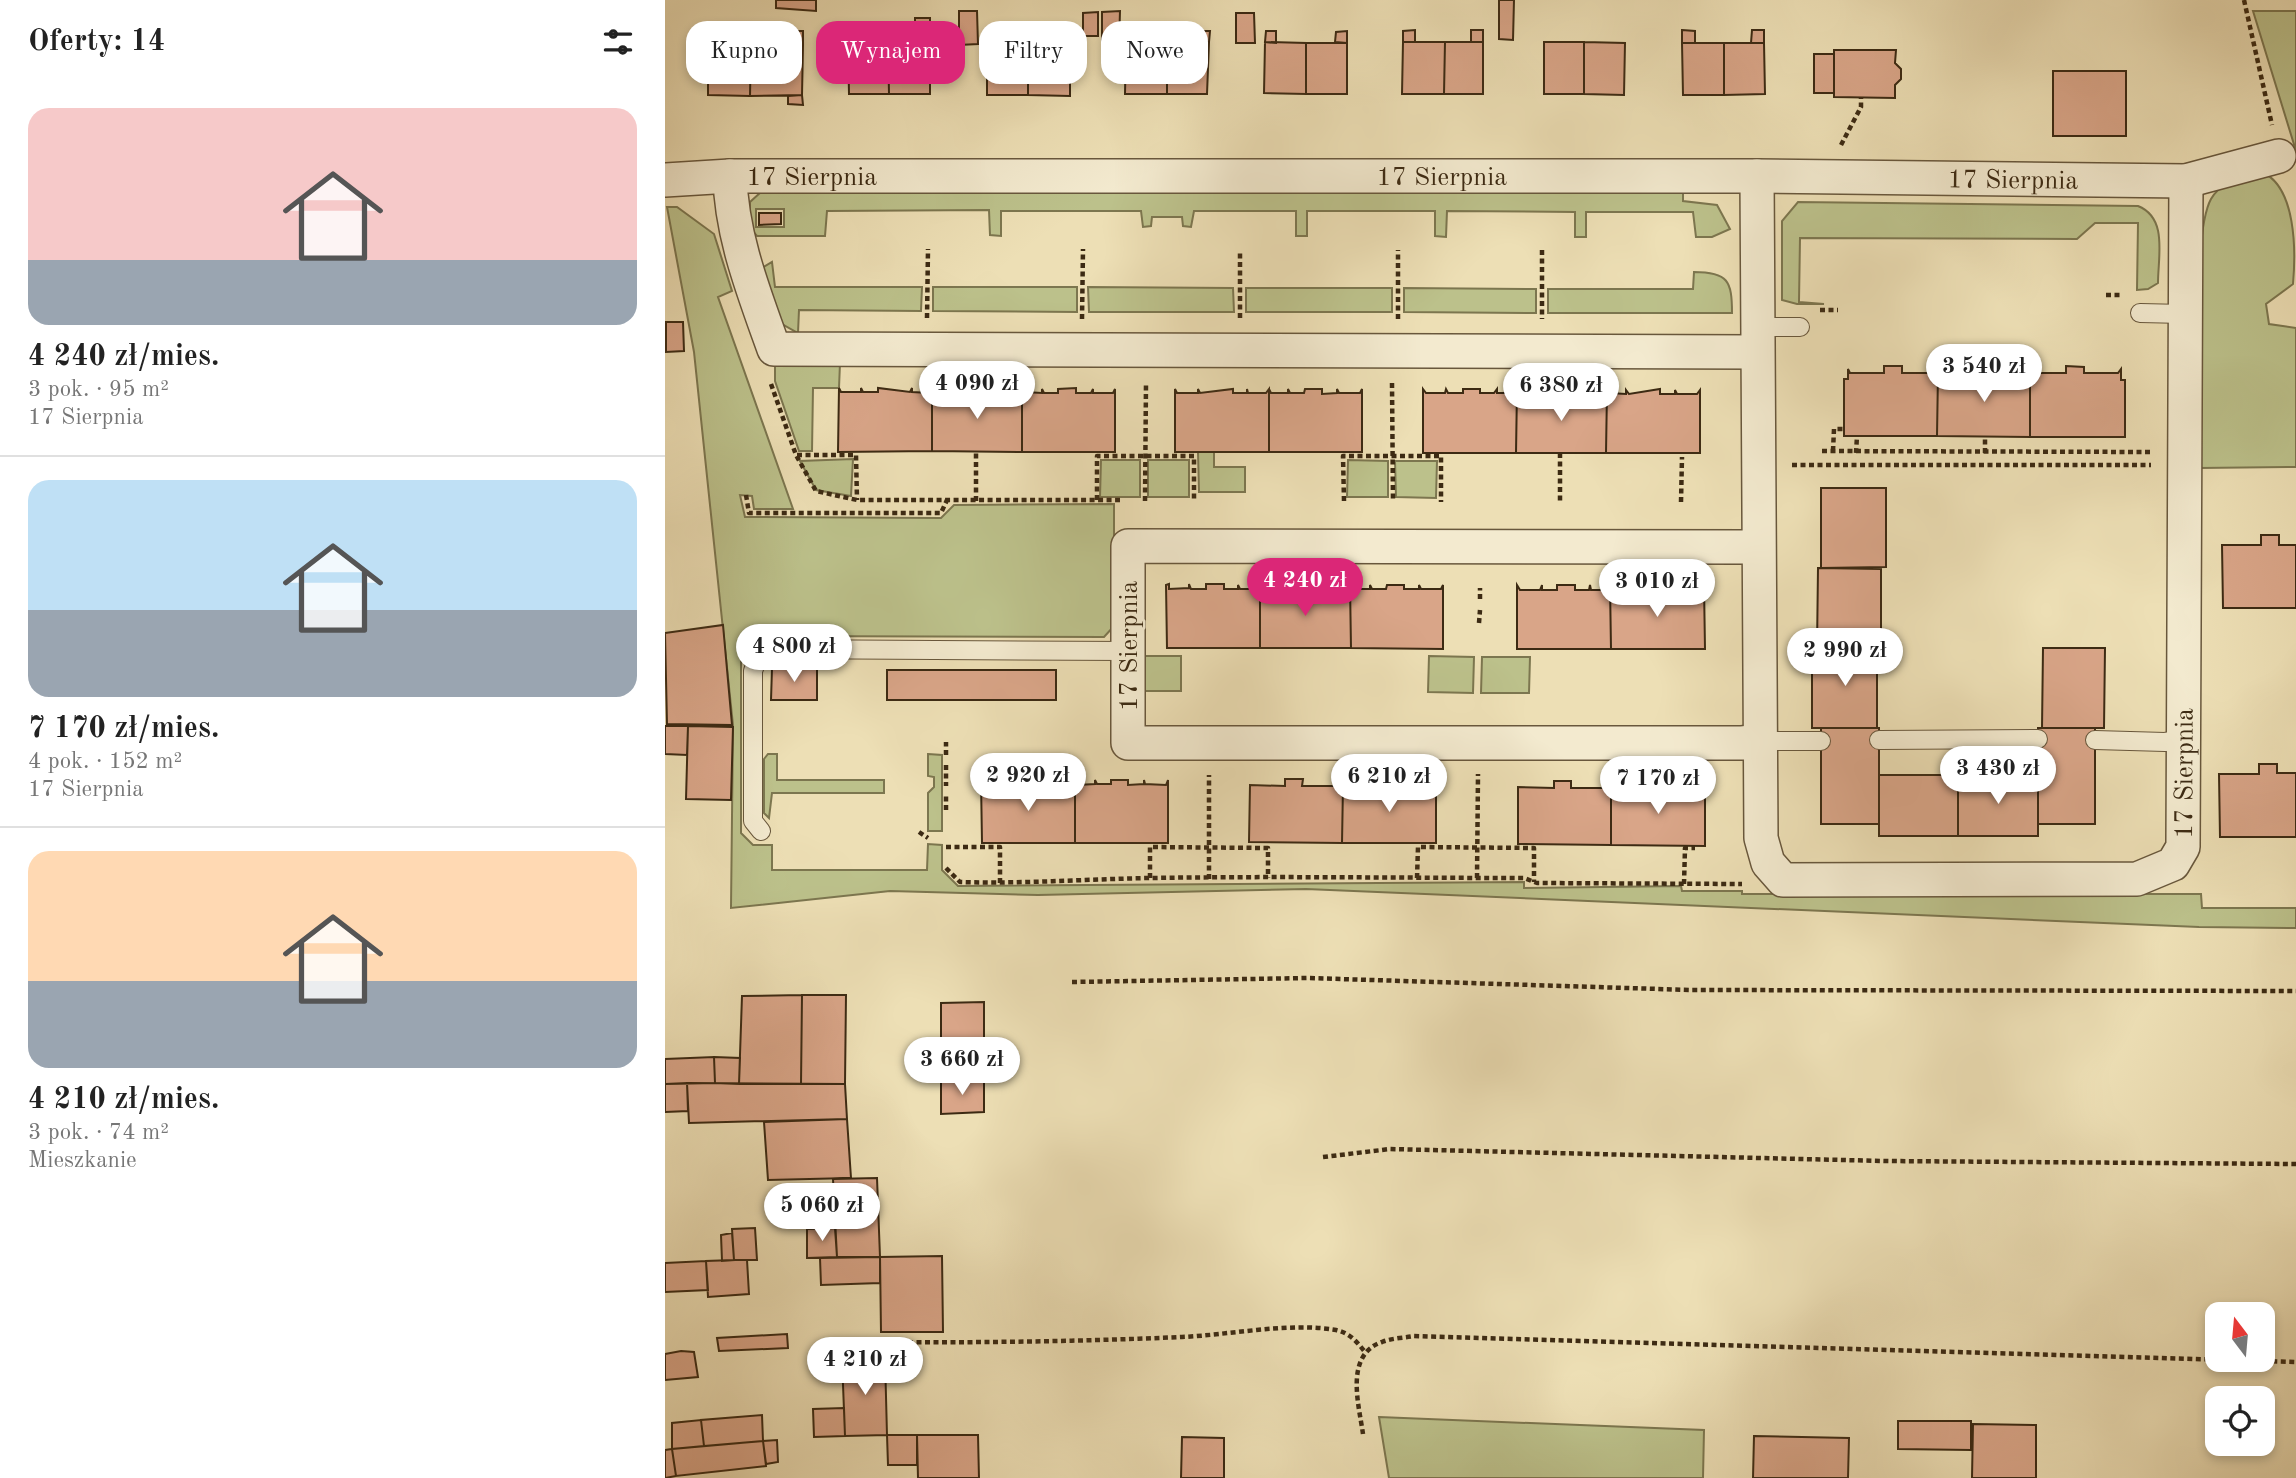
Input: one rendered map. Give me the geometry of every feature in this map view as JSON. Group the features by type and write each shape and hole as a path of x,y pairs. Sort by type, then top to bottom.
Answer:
{"street":[{"name":"17 Sierpnia","path":"665,180 730,176 1756,176 2186,181 2279,156"},
{"path":"730,176 730,197 743,256 774,349 1756,340"},
{"name":"17 Sierpnia","path":"1756,176 1761,838 1768,863 1783,880 2137,879 2173,864 2183,847 2186,181"},
{"name":"17 Sierpnia","path":"1757,547 1128,546 1128,743 1761,741"}],"lane":[{"path":"2140,313 2185,314"},
{"path":"1756,340 1800,327"},
{"path":"761,831 753,821 754,671 757,660 769,649 1128,651"},
{"path":"2095,740 2165,742 2185,739"},
{"path":"1879,740 2038,740"},
{"path":"1761,741 1821,741"}],"path":[{"path":"2244,0 2279,156"},
{"path":"1838,151 1861,107 1861,97"},
{"path":"927,307 928,249"},
{"path":"1082,325 1083,249"},
{"path":"1240,250 1240,325"},
{"path":"1398,250 1398,325"},
{"path":"1542,250 1542,326"},
{"path":"2106,295 2120,295"},
{"path":"1820,310 1838,310"},
{"path":"771,384 796,455 816,492 857,500 1120,500"},
{"path":"1145,501 1146,390"},
{"path":"1392,394 1393,501"},
{"path":"1833,452 1834,429 1844,429"},
{"path":"1856,453 1857,436"},
{"path":"1985,437 1985,453"},
{"path":"1822,451 2163,452"},
{"path":"976,452 976,500"},
{"path":"1560,453 1560,501"},
{"path":"796,455 856,455 857,500"},
{"path":"1097,500 1097,456 1145,455 1194,456 1194,501"},
{"path":"1344,501 1343,456 1441,456 1441,502"},
{"path":"1681,502 1682,457"},
{"path":"1791,465 2163,464"},
{"path":"746,495 749,513 941,513 947,500"},
{"path":"1480,587 1480,599"},
{"path":"1479,624 1480,610"},
{"path":"946,742 946,755"},
{"path":"946,765 946,786"},
{"path":"1209,785 1209,879"},
{"path":"1477,878 1478,787"},
{"path":"946,796 946,810"},
{"path":"919,832 928,838"},
{"path":"946,847 1000,847 1000,883"},
{"path":"1150,878 1150,847 1209,847 1268,848 1268,878"},
{"path":"1417,878 1418,847 1534,848 1534,882"},
{"path":"1684,884 1685,848 1695,848"},
{"path":"946,868 960,882 1000,883 1150,878 1524,878 1534,882 1742,884"},
{"path":"1072,982 1308,978 1691,990 2296,991"},
{"path":"1323,1157 1389,1149 1871,1160 2296,1164"},
{"path":"840,1342 1060,1341 1185,1337 1257,1329 1337,1330 1351,1336 1365,1352"},
{"path":"1363,1434 1356,1389 1357,1368 1365,1352 1381,1342 1414,1336 2296,1362"}],"green space":[{"path":"2253,11 2296,11 2296,151"},
{"path":"2262,172 2282,191 2288,205 2293,238 2293,284 2266,304 2269,324 2296,328 2296,467 2200,468 2198,287 2204,219 2211,199 2221,188 2233,181"},
{"path":"1683,191 1683,201 1717,205 1730,229 1712,237 1696,237 1693,212 1586,212 1586,237 1575,237 1575,212 1447,211 1446,237 1435,236 1435,211 1307,211 1307,236 1296,236 1296,211 1194,211 1191,227 1183,226 1182,217 1152,217 1151,226 1143,227 1141,211 1001,211 1001,236 990,235 989,210 827,211 825,236 757,236 749,227 750,202 761,192","holes":["756,209 784,209 784,227 756,227"]},
{"path":"1798,202 2138,206 2154,219 2158,229 2158,283 2148,289 2137,290 2138,223 2095,223 2077,239 1800,238 1799,302 1824,304 1797,304 1782,300 1782,221"},
{"path":"667,207 677,207 714,234 732,291 718,297 793,509 754,509 752,496 740,495 745,517 941,518 954,505 1114,504 1114,626 1104,637 766,636 759,642 752,637 741,649 747,655 741,661 741,833 753,845 772,845 772,870 927,870 928,844 942,845 942,870 958,886 1524,882 1524,888 1681,886 1682,891 1742,891 1742,894 2201,894 2202,908 2296,908 2296,928 2199,927 1306,889 1038,895 890,891 731,908 733,725 694,352"},
{"path":"772,262 775,287 922,287 921,311 799,310 798,333 782,324 762,268"},
{"path":"1694,272 1714,274 1726,281 1731,293 1732,313 1548,313 1548,289 1693,289"},
{"path":"933,287 1077,287 1077,312 933,311"},
{"path":"1088,287 1233,288 1234,312 1089,312"},
{"path":"1246,288 1392,288 1392,312 1246,312"},
{"path":"1404,288 1536,289 1536,313 1404,312"},
{"path":"775,362 840,363 839,388 813,388 812,451 799,451 775,381"},
{"path":"1198,452 1214,452 1214,467 1245,467 1245,492 1199,492"},
{"path":"853,459 851,496 816,490 800,461"},
{"path":"1101,460 1140,460 1140,497 1100,497"},
{"path":"1148,460 1189,460 1189,497 1148,497"},
{"path":"1348,460 1388,461 1388,497 1347,497"},
{"path":"1395,461 1437,461 1436,498 1396,497"},
{"path":"1141,656 1181,656 1181,691 1141,691"},
{"path":"1429,656 1474,657 1473,693 1428,692"},
{"path":"1482,657 1530,657 1529,693 1481,693"},
{"path":"768,754 777,754 777,780 884,780 884,793 772,793 769,818 764,813 764,759"},
{"path":"928,754 942,755 942,831 928,831 928,793 934,787 934,777 928,776"},
{"path":"1379,1417 1704,1430 1703,1478 1389,1478"}],"building":[{"path":"776,0 816,0 816,11 776,8"},
{"path":"1499,0 1514,0 1513,40 1499,39"},
{"path":"959,11 977,11 978,44 965,45 965,21 959,21"},
{"path":"1120,11 1120,21 1102,21 1102,12"},
{"path":"1098,12 1098,36 1087,36 1087,21 1083,21 1083,13"},
{"path":"1236,13 1254,13 1255,43 1236,43"},
{"path":"915,18 930,18 930,21 915,21"},
{"path":"1415,30 1415,42 1403,42 1403,31"},
{"path":"1471,30 1483,30 1483,42 1471,42"},
{"path":"1682,30 1695,31 1695,43 1682,43"},
{"path":"1752,30 1764,30 1764,43 1751,43"},
{"path":"1266,31 1276,31 1276,43 1265,42"},
{"path":"1347,31 1347,43 1335,42 1336,32"},
{"path":"1265,42 1306,43 1306,94 1264,93"},
{"path":"1403,42 1445,42 1444,94 1402,94"},
{"path":"1445,42 1483,42 1483,94 1444,94"},
{"path":"1544,42 1584,42 1584,94 1544,94"},
{"path":"1584,42 1625,43 1624,95 1584,94"},
{"path":"1306,43 1347,43 1347,94 1306,94"},
{"path":"1682,43 1724,43 1724,95 1683,95"},
{"path":"1724,43 1764,43 1765,94 1724,95"},
{"path":"803,45 802,95 750,96 750,84 802,84"},
{"path":"1834,50 1896,50 1895,63 1901,69 1901,79 1895,85 1895,98 1834,97"},
{"path":"1814,54 1834,54 1834,93 1814,93"},
{"path":"2053,71 2126,71 2126,136 2053,136"},
{"path":"708,84 750,84 750,96 708,95"},
{"path":"849,84 889,84 889,94 849,94"},
{"path":"889,84 930,84 930,94 889,94"},
{"path":"987,84 1028,84 1028,95 987,95"},
{"path":"1028,84 1070,84 1070,96 1028,95"},
{"path":"1125,84 1167,84 1167,94 1125,94"},
{"path":"1167,84 1207,84 1207,94 1167,94"},
{"path":"802,95 803,105 788,104 788,96"},
{"path":"759,213 781,213 781,224 759,225"},
{"path":"666,322 683,322 684,351 666,352"},
{"path":"1884,366 1902,366 1902,373 1938,373 1937,436 1844,436 1844,379 1848,379 1848,369 1850,373 1884,373"},
{"path":"1975,366 1993,366 1993,373 2030,373 2030,437 1937,436 1938,373 1975,373"},
{"path":"2066,366 2084,367 2084,373 2118,373 2121,369 2121,380 2125,380 2125,437 2030,437 2030,373 2066,373"},
{"path":"839,388 841,392 861,392 861,388 863,392 878,392 878,388 910,392 912,388 912,392 930,393 932,388 932,451 838,452"},
{"path":"932,388 934,393 951,392 951,388 953,392 968,393 968,389 987,388 987,393 1000,392 1000,388 1002,392 1020,393 1022,388 1022,452 932,451"},
{"path":"1022,388 1024,392 1042,393 1042,389 1044,393 1058,393 1058,389 1076,388 1076,393 1091,393 1093,389 1093,393 1113,393 1115,389 1115,452 1022,452"},
{"path":"1175,389 1177,393 1198,393 1198,389 1200,393 1233,389 1233,393 1247,393 1247,389 1248,393 1266,393 1269,389 1269,452 1175,452"},
{"path":"1269,389 1271,393 1288,393 1288,389 1290,393 1304,393 1305,389 1322,389 1322,394 1337,393 1337,389 1339,393 1360,393 1362,389 1362,452 1269,452"},
{"path":"1423,389 1426,393 1445,393 1446,389 1448,393 1463,393 1463,389 1480,389 1480,393 1494,393 1497,389 1497,393 1514,393 1514,389 1517,389 1516,453 1423,453"},
{"path":"1517,389 1519,394 1536,393 1538,389 1538,393 1553,394 1553,390 1571,389 1571,393 1584,394 1585,389 1587,393 1604,394 1607,390 1606,453 1516,453"},
{"path":"1609,389 1609,393 1626,394 1626,390 1629,394 1660,389 1660,394 1675,394 1675,390 1677,394 1697,394 1700,390 1700,453 1606,453"},
{"path":"1821,488 1886,488 1886,567 1821,568"},
{"path":"2261,535 2279,535 2279,545 2296,545 2296,608 2223,608 2222,545 2261,545"},
{"path":"1818,568 1881,569 1881,648 1817,648"},
{"path":"1169,584 1169,589 1189,588 1189,584 1191,589 1206,589 1206,584 1224,584 1224,589 1238,589 1238,585 1240,589 1258,589 1260,585 1260,648 1167,648 1166,585"},
{"path":"1281,584 1281,589 1314,584 1315,589 1328,589 1330,585 1330,589 1348,589 1350,585 1351,648 1260,648 1260,585 1262,589 1280,589"},
{"path":"1350,585 1352,589 1370,589 1370,585 1372,589 1386,589 1387,585 1404,585 1404,589 1419,589 1419,585 1421,589 1441,589 1443,585 1443,649 1351,648"},
{"path":"1517,585 1520,590 1540,590 1542,585 1542,590 1557,590 1557,585 1575,585 1575,590 1589,590 1590,585 1591,590 1608,590 1610,585 1611,649 1517,649"},
{"path":"1610,585 1613,590 1631,590 1630,585 1632,590 1646,590 1646,586 1655,585 1664,586 1664,590 1680,590 1681,586 1681,590 1701,590 1704,586 1705,649 1611,649"},
{"path":"723,625 732,725 667,724 665,633"},
{"path":"1812,648 1877,648 1877,728 1812,728"},
{"path":"2043,648 2105,648 2104,728 2042,728"},
{"path":"772,668 817,669 817,700 771,700"},
{"path":"887,670 1056,670 1056,700 887,700"},
{"path":"665,726 688,726 687,755 665,754"},
{"path":"688,726 733,727 731,800 686,799"},
{"path":"1821,728 1879,728 1879,824 1821,824"},
{"path":"2038,728 2095,728 2095,824 2038,824"},
{"path":"2259,764 2277,764 2277,773 2296,773 2296,837 2220,837 2219,774 2259,774"},
{"path":"1879,775 1958,775 1958,836 1879,836"},
{"path":"1958,775 2038,775 2038,836 1958,836"},
{"path":"1285,779 1303,779 1302,786 1343,786 1342,843 1249,842 1250,785 1285,786"},
{"path":"1378,779 1396,780 1396,787 1436,787 1436,843 1342,843 1343,786 1378,786"},
{"path":"981,780 984,784 1004,784 1006,780 1006,784 1021,784 1022,780 1039,780 1039,784 1053,784 1055,780 1055,785 1072,784 1075,780 1075,843 982,843"},
{"path":"1075,780 1077,785 1095,784 1095,780 1097,784 1111,784 1111,780 1128,780 1128,785 1144,784 1144,780 1145,784 1166,785 1168,780 1168,843 1075,843"},
{"path":"1554,781 1571,781 1571,788 1611,788 1611,845 1518,844 1518,787 1554,788"},
{"path":"1647,782 1665,782 1665,789 1705,789 1705,846 1611,845 1611,788 1647,788"},
{"path":"802,995 846,995 845,1084 801,1084"},
{"path":"802,995 801,1084 739,1084 742,996"},
{"path":"984,1002 984,1081 941,1082 941,1003"},
{"path":"714,1057 740,1058 739,1084 715,1083"},
{"path":"714,1057 715,1083 665,1084 665,1059"},
{"path":"984,1081 984,1112 941,1114 941,1082"},
{"path":"687,1083 688,1111 665,1112 665,1084"},
{"path":"687,1083 845,1084 847,1119 689,1123"},
{"path":"847,1119 851,1178 768,1180 764,1122"},
{"path":"877,1178 880,1257 837,1257 833,1179"},
{"path":"755,1228 757,1260 734,1260 732,1229"},
{"path":"835,1228 837,1257 807,1258 807,1229"},
{"path":"732,1233 734,1260 722,1261 721,1235"},
{"path":"942,1256 943,1332 881,1332 880,1257"},
{"path":"880,1257 880,1283 821,1285 820,1258"},
{"path":"747,1260 749,1294 708,1297 706,1261"},
{"path":"706,1261 708,1290 665,1292 665,1263"},
{"path":"787,1334 788,1348 719,1351 717,1338"},
{"path":"694,1352 698,1377 665,1380 665,1354"},
{"path":"885,1358 887,1435 845,1436 842,1359"},
{"path":"844,1408 845,1436 814,1437 813,1409"},
{"path":"762,1415 763,1441 704,1446 701,1420"},
{"path":"701,1420 704,1446 672,1449 672,1423"},
{"path":"1898,1421 1971,1421 1971,1450 1898,1449"},
{"path":"1973,1424 2036,1425 2036,1478 1972,1478"},
{"path":"887,1435 917,1435 917,1465 888,1465"},
{"path":"917,1435 978,1435 979,1478 918,1478"},
{"path":"1754,1436 1849,1438 1848,1478 1753,1478"},
{"path":"1182,1437 1224,1438 1224,1478 1181,1478"},
{"path":"777,1440 778,1462 766,1464 763,1441"},
{"path":"763,1441 766,1466 676,1476 672,1449"},
{"path":"672,1449 676,1476 665,1478 665,1450"}]}
